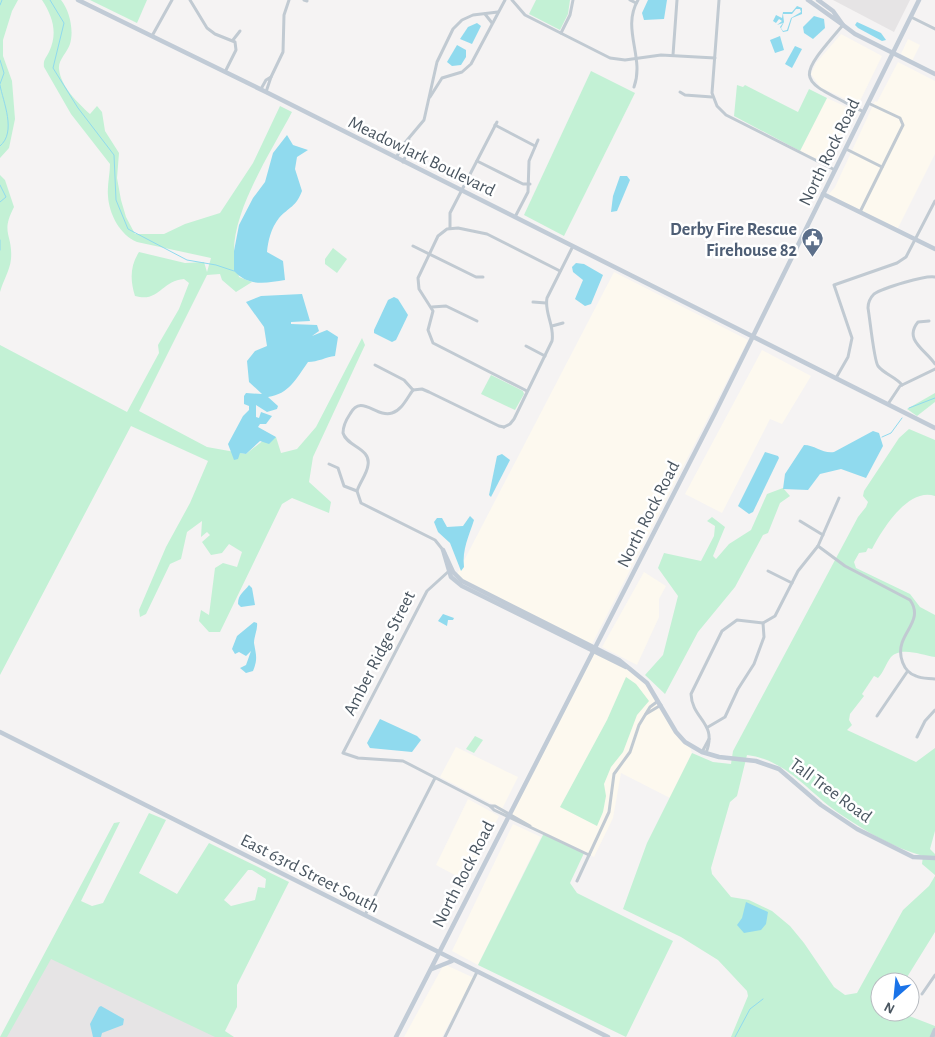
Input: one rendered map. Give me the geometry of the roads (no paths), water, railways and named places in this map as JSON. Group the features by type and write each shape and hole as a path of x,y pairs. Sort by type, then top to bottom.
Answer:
{"main road":[{"name":"Meadowlark Boulevard","path":"78,0 261,89 935,428"},
{"path":"808,0 851,32 935,74"},
{"path":"818,0 833,11 843,25"},
{"name":"North Rock Road","path":"396,1037 753,336 919,0"},
{"path":"823,194 935,249"},
{"path":"443,550 449,572"},
{"name":"Tall Tree Road","path":"443,550 453,572 462,581 594,649"},
{"name":"Tall Tree Road","path":"449,572 462,586 619,660 647,684 676,732 685,742 719,757 756,761 779,769 821,805 857,829 913,857 935,858"},
{"name":"East 63rd Street South","path":"0,732 608,1037"},
{"path":"430,969 454,961"},
{"path":"932,1037 935,1030"}],"street":[{"path":"152,36 172,0"},
{"path":"190,0 207,28 215,34 233,40"},
{"path":"266,92 271,77 284,52 284,15 289,0"},
{"path":"430,97 442,78 468,68 505,0"},
{"path":"512,0 525,15 610,58 626,60 653,55 715,58"},
{"path":"561,33 570,15 573,0"},
{"path":"630,0 637,2 630,25 637,70 634,87"},
{"path":"673,55 676,0"},
{"path":"719,0 712,97 717,106 726,115 835,170"},
{"path":"396,158 403,144 424,119 437,62 457,25 470,16 498,12"},
{"path":"485,13 492,23"},
{"path":"911,17 935,29"},
{"path":"843,25 815,58 809,69 809,79 815,87 864,112"},
{"path":"233,40 240,31"},
{"path":"225,72 236,50 233,40"},
{"path":"434,74 442,78"},
{"path":"261,89 266,80 271,77"},
{"path":"680,92 685,95 712,97"},
{"path":"860,212 903,125 902,121 868,103"},
{"path":"450,228 450,213 496,124 535,146"},
{"path":"403,162 409,148 409,139"},
{"path":"515,217 528,192 530,184 529,161 538,140"},
{"path":"846,149 882,167"},
{"path":"477,161 523,184 530,184"},
{"path":"836,378 848,356 852,338 834,285 906,257 935,202"},
{"path":"527,391 435,345 426,336 432,307 419,288 420,272 440,234 450,228 487,234 560,271"},
{"path":"413,246 476,277 484,277"},
{"path":"357,491 368,468 368,461 365,453 348,442 343,435 343,428 355,407 362,405 384,414 393,413 400,408 413,390 422,389 498,426 505,428 511,423 552,341 552,326 546,303 573,246"},
{"path":"902,385 876,363 868,308 869,302 877,293 925,277 935,278"},
{"path":"533,302 546,303"},
{"path":"432,307 446,306 477,321"},
{"path":"929,320 918,322 913,336 916,344 935,364"},
{"path":"552,326 563,323"},
{"path":"526,346 546,356"},
{"path":"375,365 404,380 413,390"},
{"path":"888,404 896,390 902,385 935,368"},
{"name":"Tall Tree Road","path":"329,464 338,468 344,486 357,491 358,499 364,505 435,540 443,550"},
{"path":"704,752 710,738 708,727 692,702 691,692 722,631 737,620 763,623 776,616 792,582 818,546 827,520 838,498"},
{"path":"800,521 823,535"},
{"path":"818,546 845,566 911,602 914,608 914,617 901,647 903,664 907,672 919,678 935,679"},
{"path":"768,571 792,582"},
{"name":"Amber Ridge Street","path":"436,778 397,759 358,758 343,753 426,591 449,572"},
{"path":"708,727 725,717 738,689 754,664 762,643 763,623"},
{"path":"877,716 907,672"},
{"path":"577,881 609,812 614,774 630,752 639,725 646,714 660,703"},
{"path":"917,737 925,721 935,710"},
{"path":"365,916 436,778 590,855"},
{"path":"445,1037 477,972"},
{"path":"922,994 935,975"}],"water":[{"path":"648,0 667,0 664,19 644,20 642,13"},
{"path":"797,6 802,8 802,14 792,18 788,31 783,32 780,27 783,23 777,25 782,21 779,19 776,23 773,21 776,15 782,18 783,12 792,12","holes":["796,9 800,9 801,12 791,18 787,30 783,31 781,28 784,22 783,14 792,14"]},
{"path":"814,16 824,19 825,28 813,39 804,33 803,27"},
{"path":"857,22 881,33 886,40 882,41 858,28 855,25"},
{"path":"477,23 481,26 472,44 460,39 468,27"},
{"path":"780,36 784,50 775,53 770,40"},
{"path":"457,45 466,50 466,57 461,65 452,66 447,62"},
{"path":"795,46 802,49 792,68 785,64"},
{"path":"287,135 293,145 308,150 297,157 295,169 302,191 300,196 295,204 276,222 268,243 267,252 283,261 285,280 264,283 252,282 234,271 234,251 239,225 253,198 265,182 273,153"},
{"path":"620,176 627,176 630,180 617,211 611,212 613,196"},
{"path":"576,263 584,264 603,275 591,304 585,306 575,299 583,280 573,272 572,267"},
{"path":"302,294 310,321 291,322 291,324 317,325 319,331 312,336 327,330 338,337 335,356 308,362 296,380 287,389 268,397 278,406 277,409 267,412 256,405 256,417 259,418 261,412 272,416 266,424 260,424 258,427 276,437 269,444 260,441 246,454 240,453 238,459 234,460 228,444 243,416 249,410 249,406 244,404 244,396 246,393 262,394 249,382 247,361 255,351 267,346 264,327 246,302 261,296"},
{"path":"394,297 398,299 408,315 396,340 392,342 374,333 374,330 388,300"},
{"path":"873,431 879,433 883,446 866,478 841,469 820,474 808,490 783,489 785,474 804,445 826,452 834,452"},
{"path":"765,452 779,458 753,512 749,514 738,506"},
{"path":"502,454 510,460 491,497 489,495 497,456"},
{"path":"470,516 474,520 465,548 464,567 461,571 450,543 438,532 434,522 437,518 442,518 447,527 463,526"},
{"path":"249,585 252,588 255,605 241,607 238,604 239,598"},
{"path":"443,614 454,618 453,620 448,620 447,626 438,621"},
{"path":"254,622 257,623 254,643 256,663 253,671 246,673 240,668 246,665 251,651 246,656 239,652 235,654 232,649 237,636"},
{"path":"380,719 417,736 421,740 412,752 370,748 367,743"},
{"path":"746,902 768,912 766,924 761,930 744,933 737,925 742,918"},
{"path":"101,1006 124,1019 123,1025 102,1033 101,1037 93,1037 90,1024"}],"waterway":[{"path":"0,5 2,0"},
{"path":"50,0 64,23 53,68 78,108 114,155 116,200 128,229 187,260 216,265 234,271"},
{"path":"0,60 4,73 0,84"},
{"path":"0,85 8,117 8,133 0,146"},
{"path":"0,185 6,197 0,202"},
{"path":"0,240 0,250"},
{"path":"909,408 935,398"},
{"path":"882,437 891,433 902,418"},
{"path":"735,1037 750,1009 763,999"}],"place":[{"name":"Derby Fire Rescue Firehouse 82","path":"813,258"}]}
